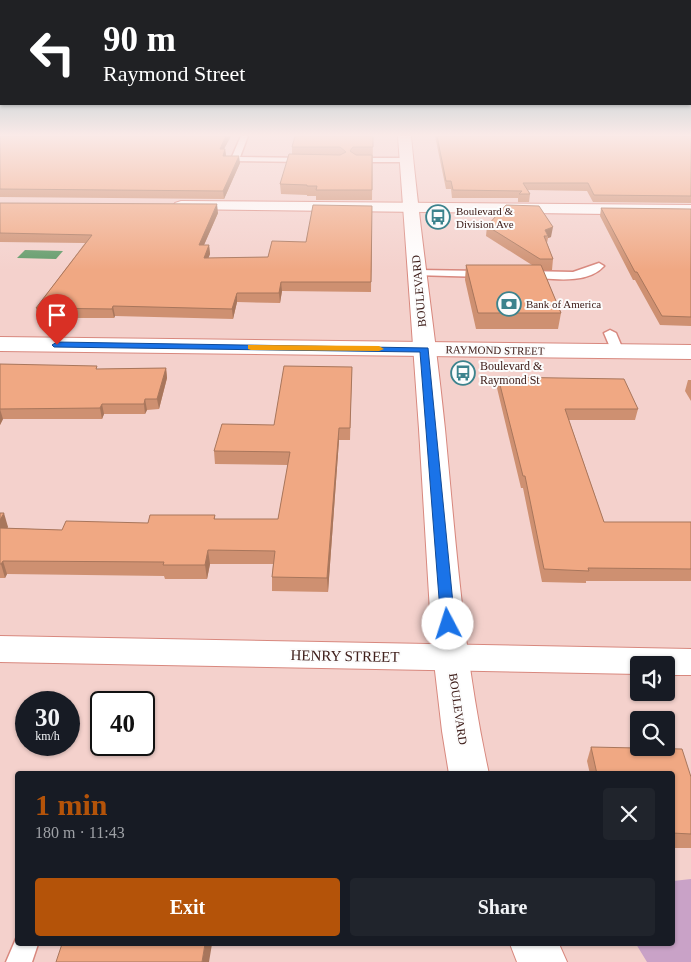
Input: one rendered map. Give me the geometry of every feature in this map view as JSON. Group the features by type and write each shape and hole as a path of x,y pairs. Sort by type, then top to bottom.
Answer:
{"street":[{"name":"BOULEVARD","path":"408,181 425,350 450,658 462,743 468,771"},
{"path":"167,206 691,210"},
{"name":"RAYMOND STREET","path":"0,344 425,350 614,343 691,352"},
{"name":"HENRY STREET","path":"0,649 691,662"},
{"path":"534,946 543,962"}],"lane":[{"path":"516,274 574,274 594,270 599,266"},
{"path":"418,273 491,274"},
{"path":"19,962 23,946"}],"shaded area":[{"path":"25,250 63,251 56,259 17,258"},
{"path":"691,879 691,962 647,962 637,946 675,946 675,881"}],"building":[{"path":"0,181 228,181 223,191 0,189"},
{"path":"281,181 372,181 372,190 316,190 317,186 280,184"},
{"path":"446,181 691,181 691,196 594,195 588,183 523,183 530,194 519,194 522,191 453,190 451,181"},
{"path":"0,203 217,204 199,245 209,245 204,258 268,257 272,241 306,242 313,205 372,206 371,282 281,282 279,293 237,293 232,309 113,306 112,309 36,308 92,235 0,233"},
{"path":"506,205 539,206 553,227 545,230 548,236 544,236 553,259 540,259 487,226"},
{"path":"601,208 691,209 691,317 662,316 637,272 635,272"},
{"name":"Bank of America","path":"466,265 541,265 561,313 478,313"},
{"path":"0,364 97,366 96,369 166,368 157,399 145,399 144,404 102,404 100,408 0,409"},
{"path":"284,366 352,367 350,428 339,428 327,578 272,577 275,551 208,550 205,565 163,565 164,562 3,561 0,564 0,528 62,530 66,521 148,523 150,515 215,515 214,519 278,519 290,452 214,451 222,424 274,425"},
{"path":"498,377 624,379 638,409 565,409 604,522 691,522 691,569 588,568 589,571 544,569 525,476 523,476"},
{"path":"591,747 630,748 630,756 675,756 675,749 682,749 691,777 691,834 675,833 675,771 596,771"},
{"path":"61,946 205,946 202,962 56,962"}],"slow traffic":[{"path":"251,347 379,349"}],"place":[{"name":"Boulevard & Division Ave","path":"438,217"},
{"name":"Bank of America","path":"509,304"},
{"name":"Boulevard & Raymond St","path":"463,373"}],"route":[{"path":"57,345 425,350 448,624"}]}
